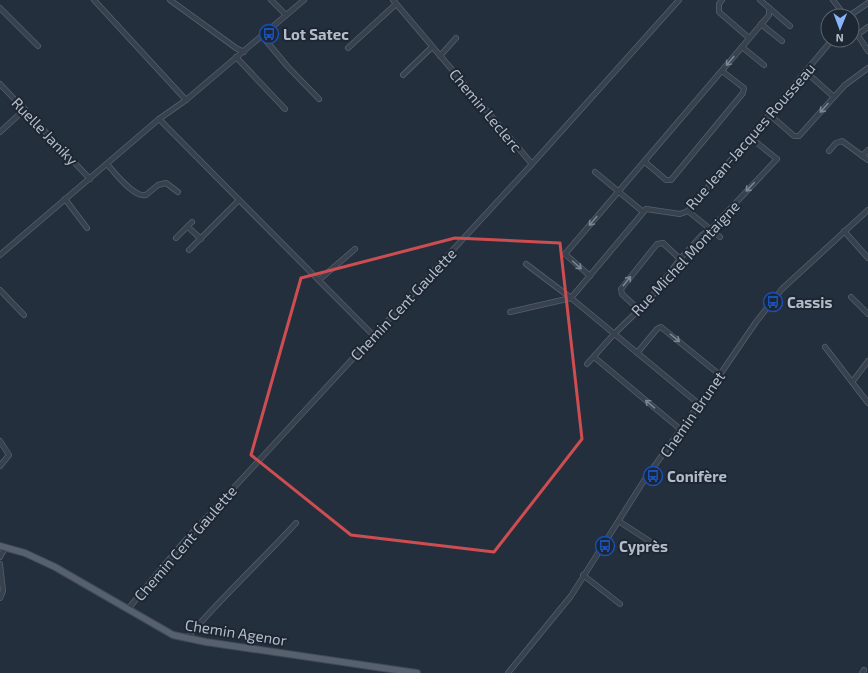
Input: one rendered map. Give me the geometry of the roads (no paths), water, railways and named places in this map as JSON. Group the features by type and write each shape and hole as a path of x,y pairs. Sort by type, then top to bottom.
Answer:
{"main road":[{"name":"Chemin Agenor","path":"2,547 25,553 55,566 164,630 186,638 417,673"}],"street":[{"path":"94,0 186,100"},
{"path":"170,0 236,48 244,52"},
{"path":"271,0 286,15"},
{"path":"0,255 159,119 186,100 304,0"},
{"name":"Chemin Cent Gaulette","path":"128,609 182,544 532,164 679,0"},
{"path":"722,0 718,4 719,12 749,38"},
{"path":"760,0 790,26"},
{"name":"Chemin Leclerc","path":"348,48 395,2 532,164"},
{"path":"0,8 38,46"},
{"path":"590,276 565,254 742,47 768,15 769,8"},
{"path":"761,24 782,41"},
{"path":"262,36 288,67 319,99"},
{"name":"Chemin Leclerc","path":"440,56 456,38"},
{"path":"860,39 868,51"},
{"path":"403,75 432,47"},
{"path":"742,47 764,65"},
{"name":"Rue Jean-Jacques Rousseau","path":"642,211 650,208 680,214 688,211 826,48"},
{"path":"236,57 285,109"},
{"path":"770,115 794,136 799,136 845,85 868,68"},
{"path":"645,162 666,180 671,180 744,93 744,88 722,70"},
{"path":"806,72 834,97"},
{"name":"Ruelle Janiky","path":"0,84 90,179"},
{"path":"0,132 24,109"},
{"path":"159,119 373,335"},
{"name":"Rue Michel Montaigne","path":"587,364 614,334 650,299 680,259 702,235 711,229 777,159 751,138"},
{"path":"829,151 836,143 842,141 868,160"},
{"path":"862,156 868,150"},
{"path":"107,164 139,195 146,195 158,185 166,183 178,192"},
{"path":"510,312 571,298 642,211 595,172"},
{"path":"65,199 87,228"},
{"path":"189,250 239,200"},
{"name":"Chemin Brunet","path":"508,673 558,614 620,522 645,479 720,375 756,322 782,289 868,210"},
{"path":"688,211 720,237"},
{"path":"176,238 192,222"},
{"path":"188,227 201,239"},
{"path":"844,231 868,258"},
{"path":"639,310 622,294 621,289 657,244 663,243 680,259"},
{"path":"319,280 355,249"},
{"path":"526,264 571,298 699,404"},
{"path":"0,290 24,316"},
{"path":"851,297 868,314"},
{"path":"637,353 657,329 661,327 720,375"},
{"path":"825,347 853,381 868,403"},
{"path":"594,357 680,429"},
{"path":"853,381 868,361"},
{"path":"0,441 9,455 0,466"},
{"path":"620,522 663,550"},
{"path":"186,638 210,610 260,562 296,523"},
{"path":"0,557 2,547"},
{"path":"0,564 3,591 0,598"},
{"path":"583,575 620,604"}],"place":[{"name":"Lot Satec","path":"269,34"},
{"name":"Cassis","path":"773,302"},
{"name":"Conifère","path":"653,476"},
{"name":"Cyprès","path":"605,546"}]}
